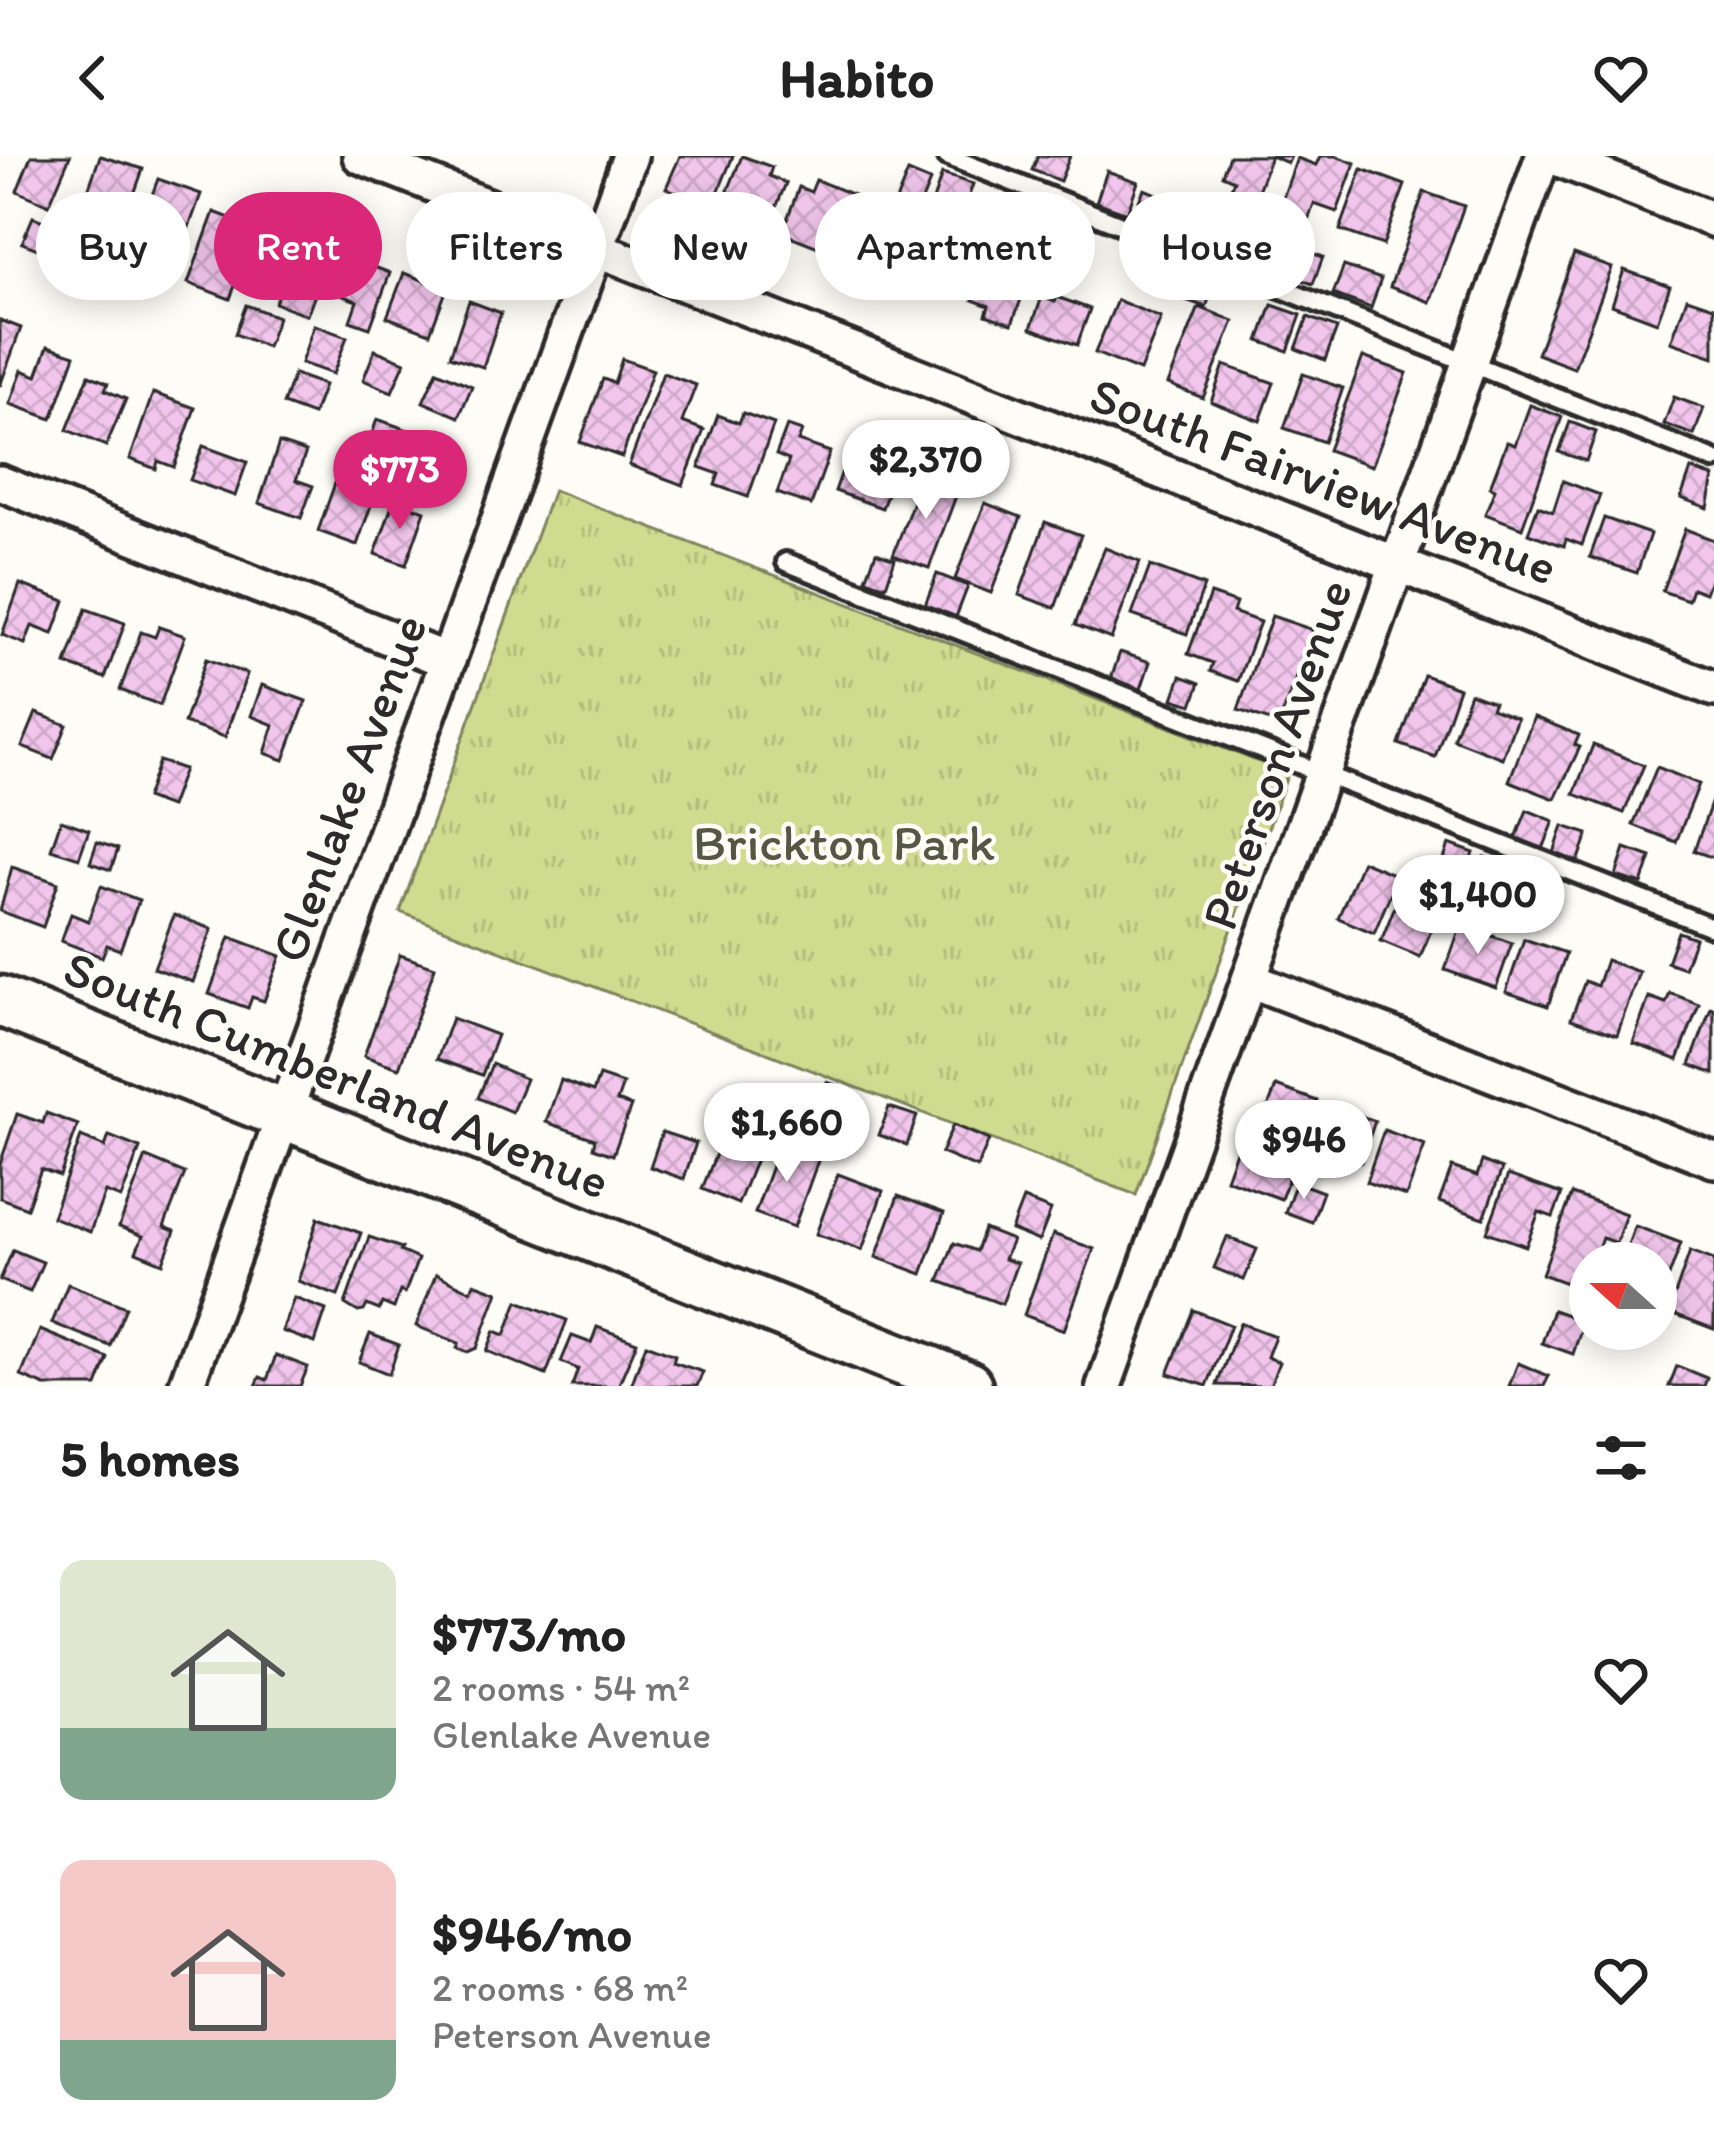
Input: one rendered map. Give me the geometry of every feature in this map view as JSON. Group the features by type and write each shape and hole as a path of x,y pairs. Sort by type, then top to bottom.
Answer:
{"street":[{"name":"South Fairview Avenue","path":"360,156 452,192"},
{"name":"Glenlake Avenue","path":"606,224 630,156"},
{"name":"Peterson Avenue","path":"1104,1386 1547,156"},
{"path":"1547,156 1714,220"},
{"name":"South Fairview Avenue","path":"606,253 1714,689"},
{"name":"Glenlake Avenue","path":"186,1386 579,300"},
{"path":"0,483 448,661"},
{"path":"1250,980 1714,1160"},
{"name":"South Cumberland Avenue","path":"0,1001 967,1386"}],"lane":[{"path":"947,156 1714,460"},
{"path":"786,562 1714,928"}],"green space":[{"name":"Brickton Park","path":"553,490 1288,773 1136,1195 400,912"}],"building":[{"path":"31,156 70,156 55,192 36,192 36,199 17,191"},
{"path":"100,156 143,169 135,192 87,192"},
{"path":"680,156 733,156 718,192 666,188"},
{"path":"742,156 772,167 769,176 786,183 782,192 727,192"},
{"path":"1038,156 1070,156 1060,181 1032,170"},
{"path":"1229,156 1271,156 1258,192 1229,192 1234,180 1222,175"},
{"path":"1320,156 1355,163 1337,212 1315,204 1315,192 1285,192 1297,158 1316,165"},
{"path":"1362,169 1405,185 1383,245 1340,230"},
{"path":"1107,171 1138,182 1134,192 1119,192 1119,210 1096,202"},
{"path":"908,172 930,181 925,192 900,192"},
{"path":"942,174 973,184 970,192 936,192"},
{"path":"158,179 201,194 190,224 190,192 153,192"},
{"path":"816,180 846,192 815,192 815,246 791,236 791,209 799,187 811,192"},
{"path":"1424,192 1464,206 1430,302 1390,287"},
{"path":"214,212 214,293 190,284"},
{"path":"33,217 36,218 36,248 22,243"},
{"path":"1315,254 1323,257 1315,279"},
{"path":"1574,254 1612,268 1574,368 1537,354"},
{"path":"1344,266 1381,279 1371,308 1333,294"},
{"path":"382,270 390,273 382,295"},
{"path":"1624,270 1670,286 1657,322 1612,305"},
{"path":"404,273 406,300 443,300 430,333 387,317"},
{"path":"1687,298 1714,307 1714,357 1671,342"},
{"path":"276,300 313,300 307,315"},
{"path":"380,300 370,328 350,321 357,301"},
{"path":"973,300 1021,300 1012,324 986,315 989,306"},
{"path":"1041,300 1065,300 1090,309 1077,345 1031,328"},
{"path":"1117,300 1161,318 1140,371 1095,353"},
{"path":"469,301 501,313 483,367 450,356"},
{"path":"246,305 278,317 267,347 235,334"},
{"path":"1272,305 1301,315 1288,351 1259,341"},
{"path":"1199,307 1234,321 1203,398 1168,384"},
{"path":"1308,317 1337,328 1325,360 1296,349"},
{"path":"0,320 21,328 0,386"},
{"path":"314,325 347,337 333,374 301,363"},
{"path":"48,346 75,355 52,419 10,404 22,370 37,376"},
{"path":"375,350 405,362 392,392 363,380"},
{"path":"1363,357 1407,373 1372,466 1328,450"},
{"path":"622,359 653,370 622,457 580,442 603,379 614,383"},
{"path":"1224,365 1274,383 1260,421 1211,402"},
{"path":"437,371 472,386 459,417 423,402"},
{"path":"663,373 696,385 682,422 704,430 683,485 629,465"},
{"path":"294,374 324,385 313,415 283,404"},
{"path":"1303,374 1343,388 1324,442 1284,428"},
{"path":"89,375 108,383 105,390 126,399 106,446 67,430"},
{"path":"153,393 195,408 174,467 158,461 156,469 130,459"},
{"path":"1674,397 1704,408 1694,435 1664,424"},
{"path":"1530,405 1562,417 1522,528 1485,514 1507,442 1515,445"},
{"path":"743,413 774,424 748,497 715,485 719,474 699,467 718,415 739,423"},
{"path":"377,419 408,430 397,460 367,449"},
{"path":"1570,422 1596,432 1586,461 1559,452"},
{"path":"787,426 802,431 798,441 830,452 811,505 777,493 789,460 776,455"},
{"path":"413,432 436,441 426,469 403,460"},
{"path":"279,443 306,452 296,480 313,486 301,518 259,503"},
{"path":"203,446 247,462 235,496 190,480"},
{"path":"850,449 897,466 882,508 835,491"},
{"path":"1691,469 1714,477 1708,508 1681,498"},
{"path":"361,473 380,480 357,545 318,531 338,475 358,482"},
{"path":"923,475 959,488 929,568 893,555"},
{"path":"1563,481 1600,495 1582,545 1566,539 1564,546 1528,533 1538,506 1553,512"},
{"path":"394,500 425,511 406,565 375,554"},
{"path":"985,503 1021,517 991,593 955,579"},
{"path":"1604,518 1650,534 1637,573 1590,557"},
{"path":"1045,522 1081,535 1055,608 1019,595"},
{"path":"1685,529 1714,540 1714,569 1705,593 1692,588 1688,600 1662,591"},
{"path":"1105,548 1140,562 1111,639 1075,625"},
{"path":"876,552 895,559 886,586 866,579"},
{"path":"1150,566 1204,586 1187,634 1132,615"},
{"path":"937,574 968,586 956,617 925,605"},
{"path":"20,584 65,601 53,634 32,626 25,644 2,635"},
{"path":"1210,594 1236,603 1233,612 1260,622 1238,681 1210,671 1213,663 1188,654"},
{"path":"86,609 125,623 105,678 66,664"},
{"path":"1272,616 1313,630 1279,724 1238,710"},
{"path":"159,627 185,636 160,705 120,690 141,632 155,637"},
{"path":"1120,652 1150,662 1141,689 1111,679"},
{"path":"206,659 247,674 225,737 184,723"},
{"path":"1424,675 1459,688 1435,757 1399,744"},
{"path":"1181,676 1200,683 1192,705 1173,699"},
{"path":"262,685 306,701 284,760 265,753 274,725 251,716"},
{"path":"1470,693 1517,718 1502,758 1453,739"},
{"path":"36,713 67,725 53,759 22,747"},
{"path":"1534,717 1579,735 1575,745 1580,747 1555,799 1509,781"},
{"path":"1593,745 1644,765 1624,813 1574,794"},
{"path":"159,761 184,769 170,807 146,798"},
{"path":"1657,767 1699,784 1676,842 1633,825"},
{"path":"1714,795 1714,858 1694,851"},
{"path":"1527,810 1554,821 1543,849 1516,838"},
{"path":"61,820 89,830 79,858 51,849"},
{"path":"1563,826 1588,834 1578,862 1554,853"},
{"path":"97,842 118,849 111,870 90,863"},
{"path":"1449,844 1474,853 1463,884 1439,875"},
{"path":"1625,848 1651,857 1642,884 1616,876"},
{"path":"1485,857 1512,867 1501,897 1474,887"},
{"path":"1362,861 1398,876 1374,933 1338,918"},
{"path":"12,867 58,883 43,927 0,911"},
{"path":"1405,881 1445,897 1420,957 1381,941"},
{"path":"101,886 139,900 120,950 107,945 102,957 61,941 71,914 88,921"},
{"path":"174,915 212,929 193,982 154,968"},
{"path":"1461,925 1512,943 1496,988 1445,970"},
{"path":"1678,932 1695,938 1684,968 1667,962"},
{"path":"230,937 281,956 264,1001 252,997 248,1008 209,994"},
{"path":"1524,939 1566,953 1548,1006 1506,992"},
{"path":"400,955 435,967 399,1068 364,1056"},
{"path":"1606,960 1639,972 1617,1035 1571,1019 1585,981 1597,986"},
{"path":"1670,993 1699,1004 1678,1060 1633,1043 1649,997 1666,1003"},
{"path":"1714,1009 1714,1074 1690,1065"},
{"path":"452,1018 497,1035 482,1075 437,1059"},
{"path":"492,1064 526,1079 512,1112 478,1098"},
{"path":"599,1076 623,1084 617,1101 631,1106 613,1155 593,1148 595,1139 546,1122 561,1080 593,1092"},
{"path":"827,1082 852,1091 841,1122 816,1114"},
{"path":"1276,1086 1317,1101 1281,1199 1226,1179 1239,1143 1253,1148"},
{"path":"1330,1105 1375,1121 1361,1162 1315,1146"},
{"path":"889,1107 917,1116 907,1145 879,1135"},
{"path":"46,1113 78,1125 60,1176 41,1169 27,1208 0,1198 0,1164 17,1114 43,1123"},
{"path":"953,1125 989,1140 977,1168 941,1153"},
{"path":"1384,1130 1425,1145 1406,1196 1366,1182"},
{"path":"662,1132 696,1143 684,1179 650,1167"},
{"path":"109,1136 140,1148 121,1198 105,1192 90,1232 52,1217 81,1137 105,1147"},
{"path":"722,1139 758,1154 738,1204 702,1189"},
{"path":"780,1144 819,1158 794,1227 755,1213"},
{"path":"146,1157 185,1173 164,1227 175,1231 163,1263 136,1252 143,1236 119,1227"},
{"path":"1482,1161 1502,1169 1484,1218 1439,1202 1452,1167 1477,1176"},
{"path":"838,1174 883,1191 862,1250 816,1234"},
{"path":"1508,1175 1562,1194 1553,1217 1539,1212 1526,1246 1487,1232"},
{"path":"1296,1182 1323,1192 1312,1222 1285,1212"},
{"path":"1572,1194 1626,1214 1616,1242 1602,1238 1600,1242 1569,1242 1569,1284 1542,1274"},
{"path":"898,1196 944,1213 922,1274 876,1257"},
{"path":"1023,1199 1051,1210 1039,1241 1011,1230"},
{"path":"318,1218 361,1233 338,1296 298,1281"},
{"path":"1635,1226 1681,1243 1677,1254 1677,1242 1629,1242"},
{"path":"984,1229 1012,1240 1004,1259 1017,1263 1002,1304 939,1281 954,1243 976,1251"},
{"path":"1053,1234 1094,1249 1064,1330 1024,1315"},
{"path":"369,1237 418,1259 394,1308 382,1303 379,1310 367,1305 358,1312 345,1304"},
{"path":"1227,1237 1257,1249 1244,1280 1214,1268"},
{"path":"13,1250 43,1262 30,1292 0,1280"},
{"path":"1690,1251 1714,1260 1714,1329 1677,1315 1677,1289"},
{"path":"436,1274 471,1291 474,1283 498,1292 477,1348 468,1352 457,1348 459,1343 416,1326"},
{"path":"68,1284 126,1307 110,1346 52,1323"},
{"path":"294,1298 326,1310 315,1343 282,1331"},
{"path":"518,1301 567,1320 546,1375 487,1351 495,1331 505,1335"},
{"path":"1193,1310 1231,1325 1207,1386 1168,1374"},
{"path":"1553,1310 1569,1316 1573,1354 1542,1343"},
{"path":"1240,1323 1275,1336 1267,1357 1279,1362 1270,1386 1217,1385"},
{"path":"597,1327 637,1342 618,1386 572,1386 578,1369 561,1362 572,1336 591,1343"},
{"path":"40,1330 108,1358 97,1386 45,1386 21,1376"},
{"path":"370,1334 399,1345 389,1374 359,1362"},
{"path":"646,1344 675,1355 673,1362 703,1372 697,1386 631,1386"},
{"path":"276,1355 308,1367 300,1386 256,1386 260,1377 267,1380"},
{"path":"1518,1363 1549,1376 1544,1386 1509,1386"},
{"path":"1677,1366 1707,1378 1704,1386 1669,1386"}]}
